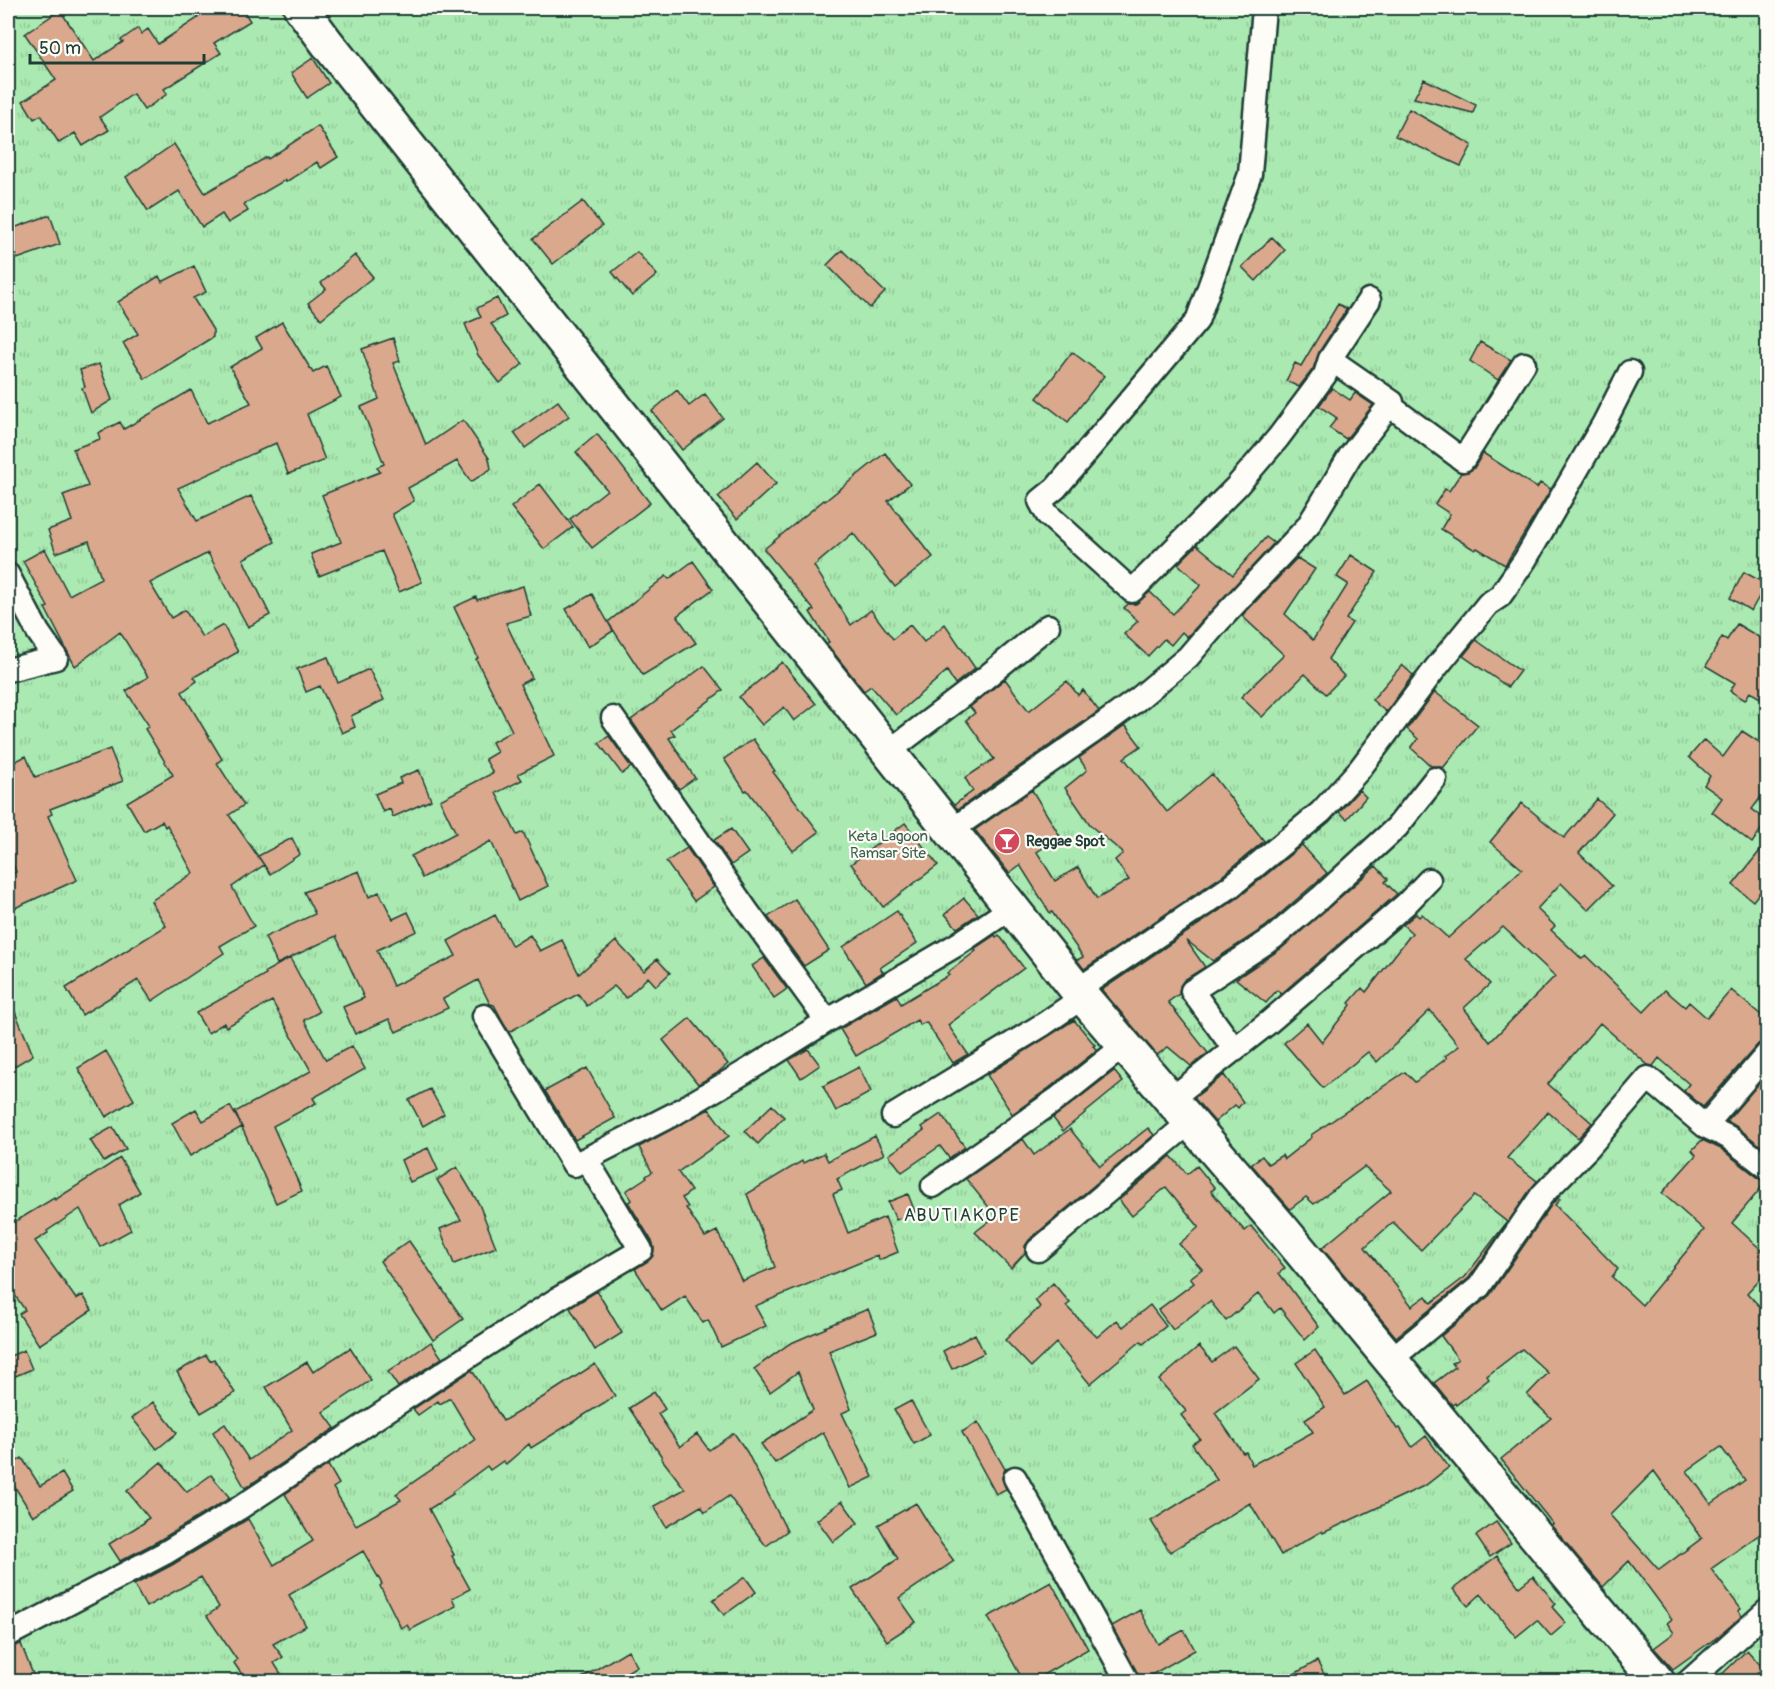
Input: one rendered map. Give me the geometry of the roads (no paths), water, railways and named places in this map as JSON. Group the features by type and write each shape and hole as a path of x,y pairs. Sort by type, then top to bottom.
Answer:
{"main road":[{"path":"301,8 1080,994 1283,1230 1658,1682"}],"street":[{"path":"1264,8 1250,174 1197,321 1056,488 1040,501 1047,514 1132,591 1236,487 1278,438 1325,375 1330,359 1369,300"},
{"path":"950,831 1138,699 1188,657 1308,526 1350,456 1392,402 1330,359"},
{"path":"1389,405 1462,460 1524,364"},
{"path":"893,1116 1044,1024 1080,994 1230,886 1321,812 1359,770 1468,628 1488,604 1500,596 1525,560 1604,423 1630,372"},
{"path":"8,575 38,632 56,658 8,670"},
{"path":"888,752 1048,626"},
{"path":"613,718 747,911 827,1021"},
{"path":"1235,1050 1192,992 1273,938 1320,898 1397,827 1435,779"},
{"path":"1038,1250 1181,1110 1235,1050 1406,904 1429,880"},
{"path":"484,1016 574,1165 674,1114 958,944 1011,908"},
{"path":"933,1186 1057,1099 1125,1045"},
{"path":"1705,1126 1767,1053"},
{"path":"1390,1360 1479,1287 1542,1195 1588,1148 1648,1078 1705,1126 1728,1137 1767,1168"},
{"path":"8,1635 165,1553 241,1507 496,1339 641,1250 586,1159"},
{"path":"1015,1478 1128,1682"},
{"path":"1688,1682 1767,1610"}],"place":[{"name":"Reggae Spot","path":"1007,841"}],"district":[{"name":"ABUTIAKOPE","path":"962,1215"}],"park label":[{"name":"Keta Lagoon Ramsar Site","path":"888,844"}]}
